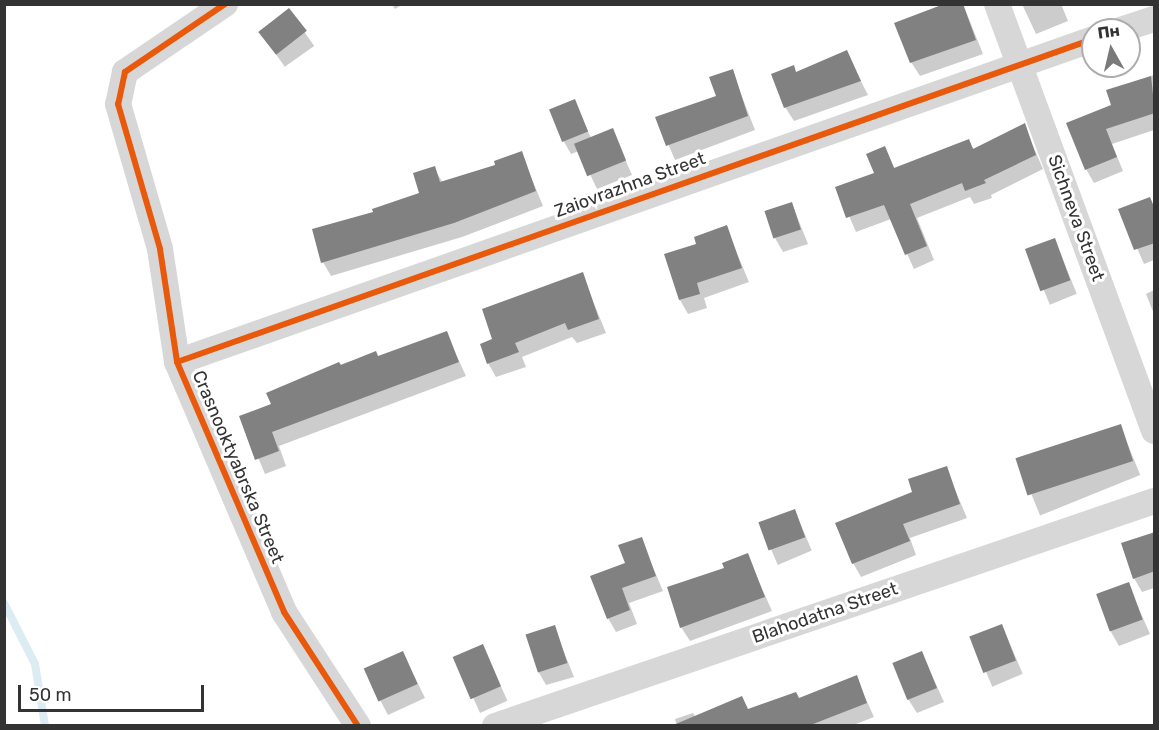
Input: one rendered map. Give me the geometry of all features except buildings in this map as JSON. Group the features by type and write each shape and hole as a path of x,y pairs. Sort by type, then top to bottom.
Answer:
{"street":[{"name":"Crasnooktyabrska Street","path":"225,4 125,72 118,104 160,249 177,362 284,612 358,726"},
{"name":"Sichneva Street","path":"997,4 1155,431"},
{"name":"Zaiovrazhna Street","path":"177,362 1018,62 1081,43"},
{"name":"Blahodatna Street","path":"495,726 1155,501"}],"waterway":[{"path":"4,603 35,664 45,726"}],"cycle path":[{"path":"225,4 125,72 118,104 160,249 177,362 284,612 358,726"},
{"path":"177,362 1081,43"}]}
